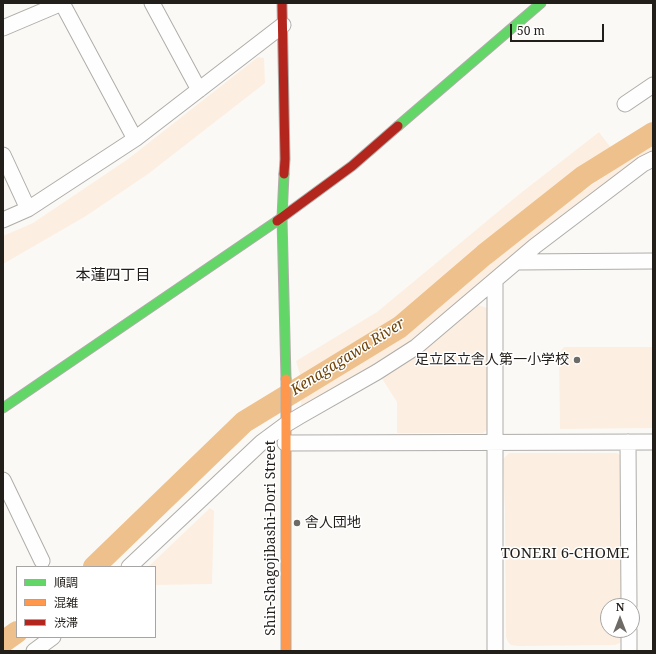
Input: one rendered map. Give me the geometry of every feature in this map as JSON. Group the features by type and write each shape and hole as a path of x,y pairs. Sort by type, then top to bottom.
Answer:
{"street":[{"path":"3,28 62,3 135,139"},
{"path":"152,3 199,90"},
{"name":"Shin-Shagojibashi-Dori Street","path":"282,3 285,159 282,218 286,376 286,651"},
{"path":"3,408 282,218 352,166 541,3"},
{"path":"3,220 28,209 135,139 283,25"},
{"path":"624,104 653,85"},
{"path":"3,155 28,209"},
{"path":"130,566 262,442 285,425 377,372 416,347 536,246 643,164 653,159"},
{"path":"516,262 653,261"},
{"path":"494,651 495,280"},
{"path":"628,442 629,598"},
{"path":"285,443 653,442"},
{"path":"3,480 42,561"},
{"path":"34,651 52,638"},
{"path":"629,638 629,651"}],"shaded area":[{"path":"258,57 264,58 265,83 148,174 86,216 3,264 3,236 33,223 128,159"},
{"path":"599,132 611,148 577,169 387,325 301,378 296,361 377,312 517,196"},
{"path":"653,143 653,155 593,196 498,267 408,344 305,407 301,405 301,395 400,335 487,262 586,189"},
{"path":"478,305 487,308 487,430 483,433 397,433 397,402 381,377 419,355"},
{"path":"564,347 653,347 653,428 560,429 559,353"},
{"path":"509,453 617,453 620,455 621,598 600,598 600,638 621,638 620,643 615,645 518,646 511,645 508,642 506,637 503,459"},
{"path":"210,508 214,511 212,584 156,585 156,566 149,566"}],"waterway":[{"name":"Kenagagawa River","path":"95,566 244,422 400,327 484,255 584,176 653,133"},
{"name":"Kenagagawa River","path":"3,642 16,633"}],"traffic: fast":[{"path":"398,126 541,3"},
{"path":"284,174 282,218 286,379"},
{"path":"3,408 277,221"}],"traffic: slow":[{"path":"286,379 286,651"}],"traffic: jam":[{"path":"282,3 284,174"},
{"path":"277,221 352,166 398,126"}],"place":[{"name":"足立区立舎人第一小学校","path":"577,360"},
{"name":"舎人団地","path":"297,523"}],"district":[{"name":"本蓮四丁目","path":"113,276"},
{"name":"TONERI 6-CHOME","path":"565,554"}]}
